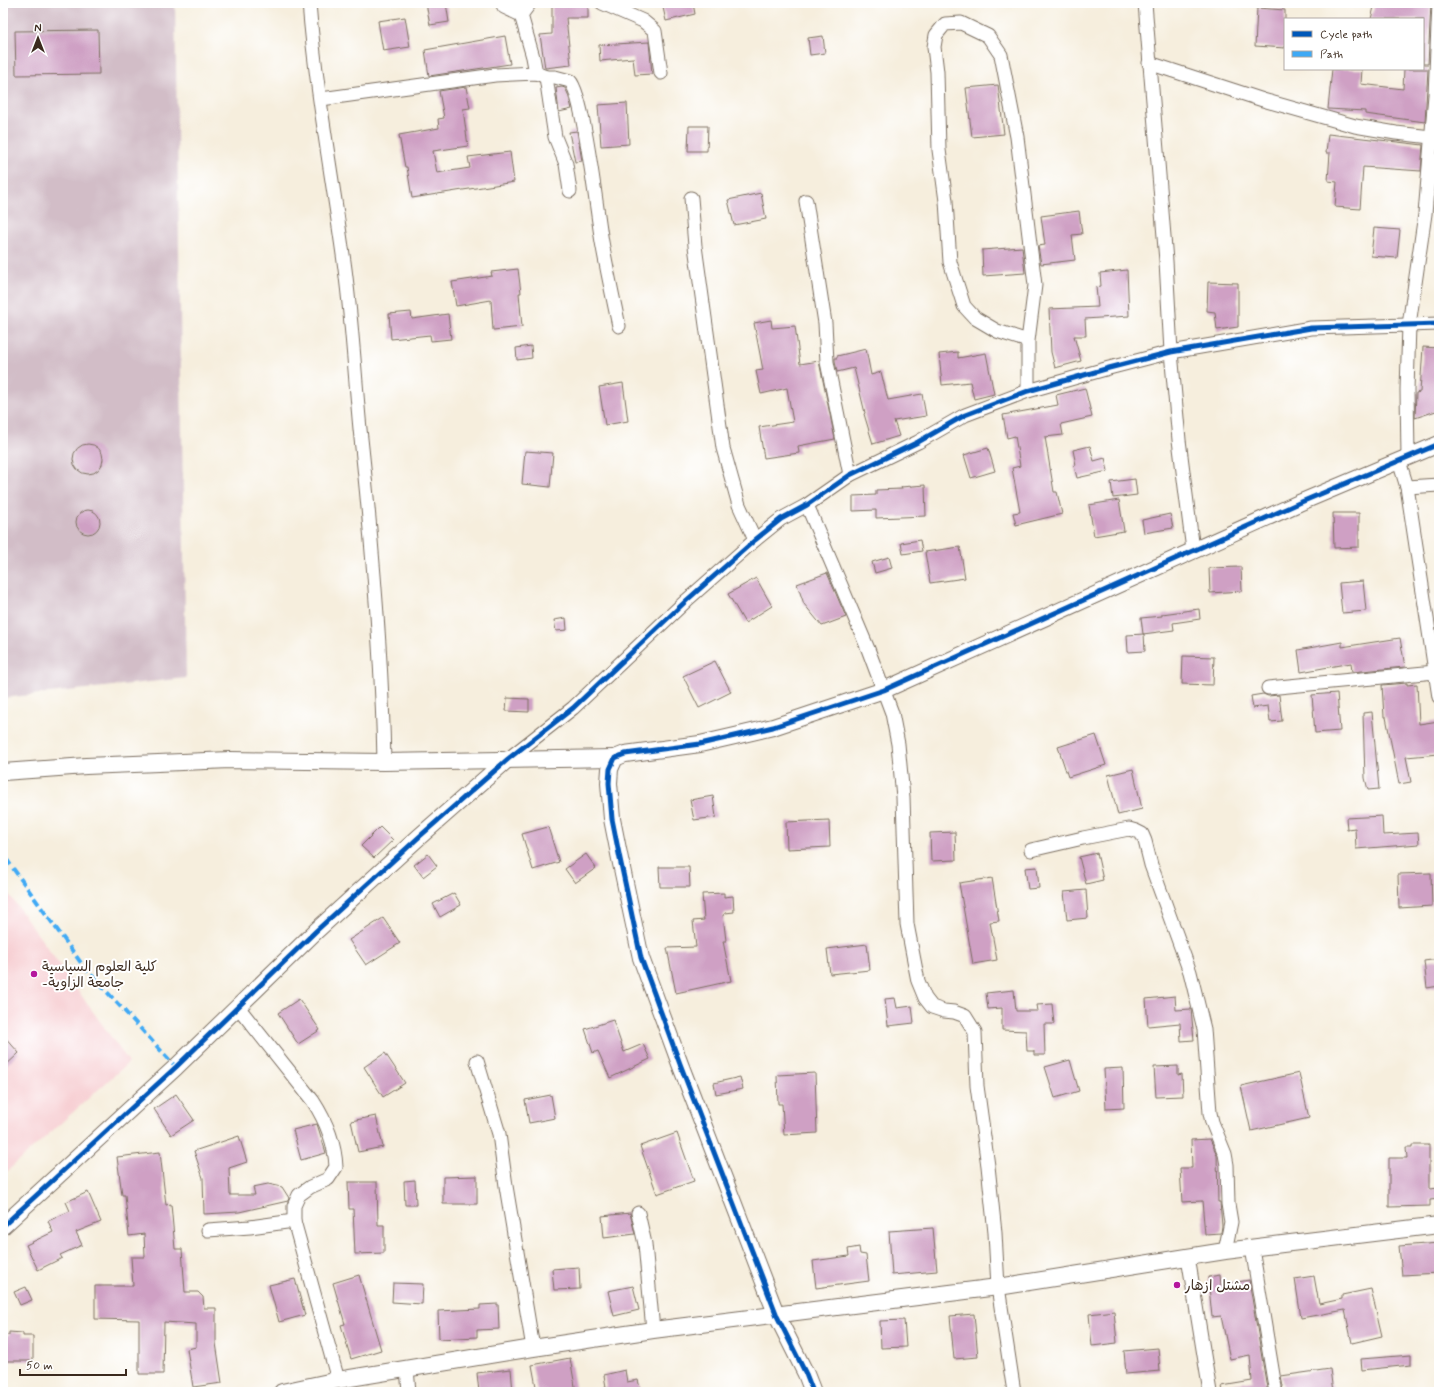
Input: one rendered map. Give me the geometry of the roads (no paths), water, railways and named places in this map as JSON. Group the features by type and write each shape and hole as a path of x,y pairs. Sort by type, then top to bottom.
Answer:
{"street":[{"path":"309,3 345,271 370,516 383,717 384,762"},
{"path":"502,3 504,7 521,15 541,75 555,138 566,164 570,191"},
{"path":"521,15 530,3"},
{"path":"602,3 643,21 655,31 661,73"},
{"path":"1145,3 1166,261 1171,352 1179,440 1193,550"},
{"path":"1439,3 1438,51 1425,214 1409,325 1403,459 1439,697"},
{"path":"1028,341 997,331 975,318 964,306 950,262 946,202 939,150 937,72 934,47 936,35 945,24 961,23 988,36 1001,55 1017,138 1035,285 1028,341 1028,391"},
{"path":"1149,63 1263,100 1355,126 1396,133 1431,136"},
{"path":"321,99 495,75 541,75 570,80 575,89 584,127 603,250 619,326"},
{"path":"691,198 695,246 722,448 739,505 755,540"},
{"path":"806,201 825,323 827,362 850,475"},
{"path":"3,1226 176,1067 316,931 407,848 508,759 573,708 688,600 755,540 781,519 807,505 850,475 918,442 965,415 1028,391 1171,352 1311,328 1439,324"},
{"path":"3,772 86,766 230,760 384,762 615,758 625,754 700,744 773,727 884,690 1298,503 1439,444"},
{"path":"1407,487 1439,485"},
{"path":"807,505 868,649 892,713 898,744 903,797 907,924 918,981 925,998 932,1007 965,1016 976,1032 977,1086 988,1166 995,1233 998,1287 1014,1392"},
{"path":"1268,688 1435,672"},
{"path":"615,758 610,769 609,783 612,819 641,958 777,1316 806,1374 813,1392"},
{"path":"1031,850 1090,836 1129,829 1142,834 1151,865 1190,972 1204,1029 1210,1113 1212,1122 1225,1154 1227,1165 1228,1204 1231,1222 1225,1251"},
{"path":"238,1007 313,1101 322,1114 330,1136 336,1167 328,1179 310,1187 299,1195 294,1206 294,1221 338,1380"},
{"path":"477,1061 499,1134 518,1265 533,1348"},
{"path":"638,1213 644,1244 653,1330"},
{"path":"208,1230 250,1227 294,1221"},
{"path":"282,1392 338,1380 653,1330 777,1316 998,1287 1225,1251 1439,1225"},
{"path":"1252,1248 1275,1387"},
{"path":"1188,1257 1210,1392"},
{"path":"407,1369 409,1392"}],"place":[{"name":"كلية العلوم السياسية -جامعة الزاوية","path":"34,974"},
{"name":"مشتل ازهار","path":"1177,1285"}]}
